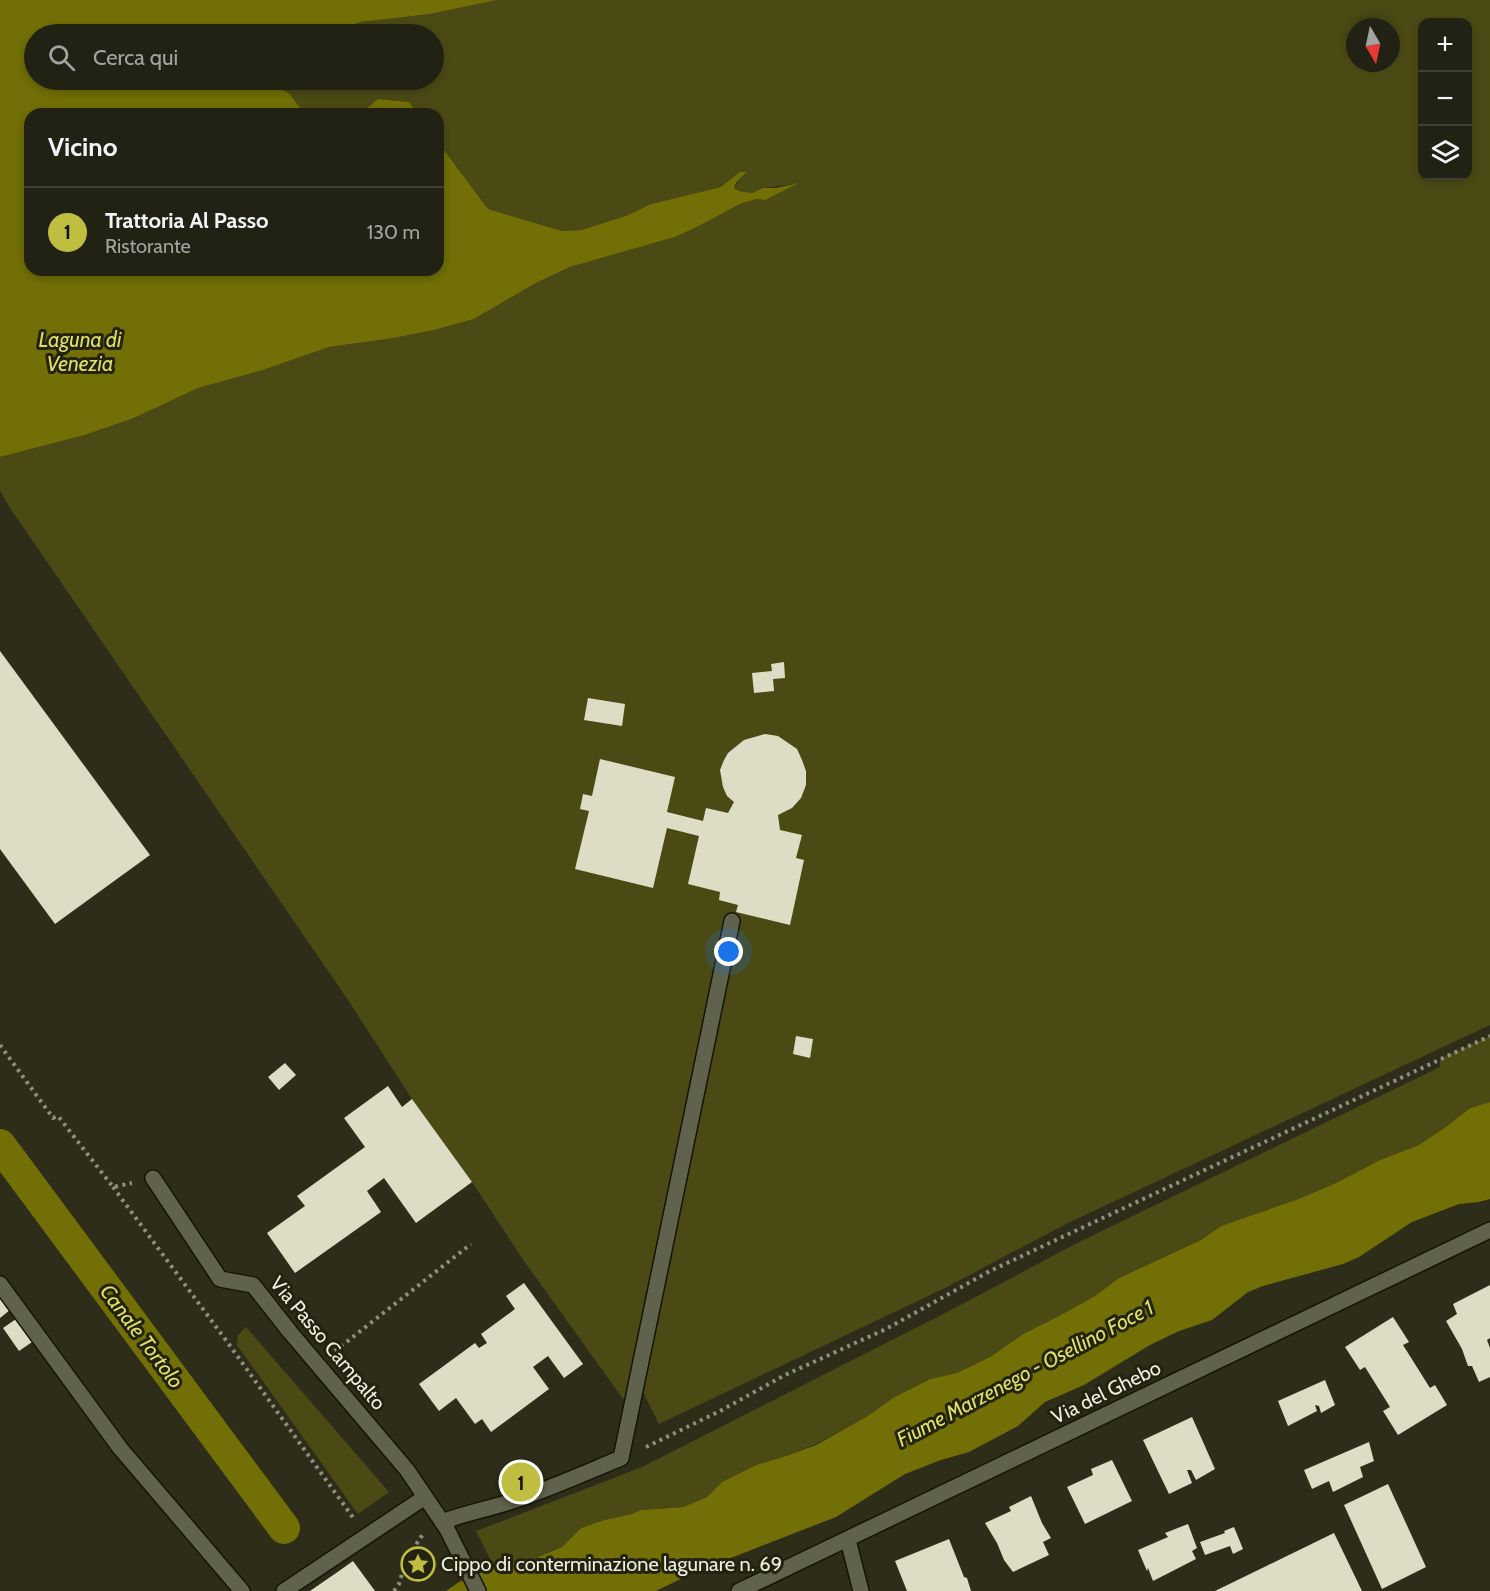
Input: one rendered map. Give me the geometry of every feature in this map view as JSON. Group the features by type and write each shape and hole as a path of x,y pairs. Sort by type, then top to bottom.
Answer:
{"street":[{"path":"444,1525 460,1515 512,1501 621,1458 732,921"},
{"name":"Via Passo Campalto","path":"153,1178 220,1279 253,1285 407,1470 444,1525 478,1591"},
{"name":"Via del Ghebo","path":"740,1591 1490,1230"},
{"path":"0,1284 120,1448 242,1591"},
{"path":"284,1591 425,1497"},
{"path":"848,1540 861,1591"}],"path":[{"path":"621,1458 720,1411 785,1375 886,1329 990,1271 1490,1036"},
{"path":"0,1045 53,1118 58,1116 113,1187 228,1343 366,1537"},
{"path":"113,1187 153,1178"},
{"path":"319,1366 337,1349 471,1244"},
{"path":"394,1591 399,1584 406,1560 422,1534 444,1525"}],"shaded area":[{"path":"497,0 1490,0 1490,1025 1066,1224 943,1289 659,1424 642,1390 623,1399 412,1099 350,1003 0,491 0,457 85,435 134,418 198,388 263,370 329,347 394,338 474,319 536,283 570,267 675,237 740,204 757,199 765,200 796,184 763,188 752,193 734,188 740,178 721,187 651,204 628,215 582,230 562,231 488,209 444,150 444,108 414,108 409,102 378,99 367,108 300,108 289,93 283,90 444,90 444,24 355,24 430,14"},
{"path":"1490,1036 1490,1102 1470,1108 1419,1145 1380,1160 1301,1198 1221,1226 1201,1240 1119,1278 1095,1296 1023,1334 990,1357 957,1373 930,1379 894,1398 869,1416 816,1444 756,1465 722,1482 707,1497 683,1507 642,1510 604,1520 581,1528 562,1547 536,1558 494,1567 476,1531 642,1467 951,1310 1079,1242 1440,1067 1440,1059"},
{"path":"246,1327 389,1492 358,1514 237,1345 238,1335"}],"water":[{"name":"Laguna di Venezia","path":"0,0 497,0 430,14 355,24 24,24 24,90 283,90 289,93 300,108 24,108 24,276 444,276 444,150 488,209 562,231 582,230 628,215 651,204 721,187 740,172 747,172 734,188 739,191 752,193 763,188 799,183 765,200 757,199 740,204 675,237 570,267 536,283 474,319 394,338 329,347 263,370 198,388 134,418 85,435 0,457"},
{"path":"378,99 409,102 414,108 367,108"},
{"name":"Fiume Marzenego - Osellino Foce 1","path":"1490,1102 1490,1199 1459,1204 1412,1222 1359,1257 1343,1264 1248,1292 1212,1320 1179,1331 1150,1345 1084,1385 1045,1402 1018,1426 969,1452 905,1474 836,1517 695,1572 656,1591 446,1591 459,1582 494,1567 536,1558 562,1547 581,1528 641,1510 683,1507 707,1497 722,1482 756,1465 816,1445 868,1416 893,1398 930,1379 957,1373 990,1357 1023,1334 1095,1296 1119,1278 1201,1240 1221,1226 1301,1198 1380,1160 1419,1145 1470,1108"}],"building":[{"path":"0,651 150,855 55,924 0,849"},
{"path":"784,662 785,678 773,679 774,691 754,693 752,673 772,671 771,664"},
{"path":"588,698 625,704 622,726 584,720"},
{"path":"765,734 778,736 797,749 806,771 806,785 801,798 792,808 778,815 780,830 802,835 796,858 804,860 790,925 736,912 738,905 719,900 720,892 688,884 699,836 667,828 653,888 575,869 589,811 580,809 583,794 592,796 600,759 675,777 667,812 703,821 706,808 728,813 734,802 727,796 723,787 720,770 728,753 744,740"},
{"path":"796,1036 813,1039 810,1058 793,1054"},
{"path":"285,1063 296,1075 279,1090 268,1077"},
{"path":"388,1086 402,1107 412,1099 472,1182 416,1223 384,1178 367,1191 381,1212 295,1273 267,1233 305,1206 297,1196 365,1147 344,1118"},
{"path":"524,1283 583,1364 564,1378 548,1356 533,1367 549,1389 491,1432 482,1419 475,1424 456,1398 439,1411 419,1384 475,1343 479,1348 487,1343 481,1334 515,1309 506,1296"},
{"path":"1490,1285 1490,1338 1487,1340 1490,1348 1490,1377 1479,1382 1472,1366 1468,1366 1462,1349 1446,1321 1457,1314 1453,1304"},
{"path":"0,1296 10,1310 0,1318"},
{"path":"19,1317 35,1340 19,1351 3,1328"},
{"path":"1393,1317 1409,1342 1403,1345 1430,1388 1435,1385 1447,1405 1398,1435 1383,1411 1390,1407 1365,1367 1360,1370 1345,1347"},
{"path":"1325,1380 1335,1405 1321,1413 1319,1406 1315,1405 1317,1411 1288,1426 1278,1401"},
{"path":"1192,1417 1215,1469 1196,1480 1191,1470 1187,1470 1192,1483 1169,1494 1143,1440"},
{"path":"1369,1442 1374,1461 1360,1467 1363,1477 1333,1492 1329,1481 1312,1489 1304,1470"},
{"path":"1112,1460 1132,1501 1085,1524 1067,1487 1093,1475 1091,1469"},
{"path":"1388,1484 1426,1567 1382,1589 1344,1505"},
{"path":"1031,1496 1051,1538 1043,1542 1049,1555 1013,1572 1004,1560 985,1523 1011,1511 1009,1507"},
{"path":"1188,1524 1197,1548 1192,1551 1196,1559 1153,1581 1138,1550 1168,1537 1165,1533"},
{"path":"1234,1527 1243,1549 1233,1554 1230,1546 1205,1555 1200,1542 1225,1533 1224,1531"},
{"path":"1334,1533 1362,1591 1215,1591"},
{"path":"949,1539 971,1591 907,1591 895,1561"},
{"path":"353,1561 375,1591 310,1591 339,1571"}],"waterway":[{"name":"Canale Tortolo","path":"0,1145 284,1528"}],"place":[{"name":"Trattoria Al Passo","path":"521,1482"},
{"name":"Cippo di conterminazione lagunare n. 69","path":"418,1564"}]}
